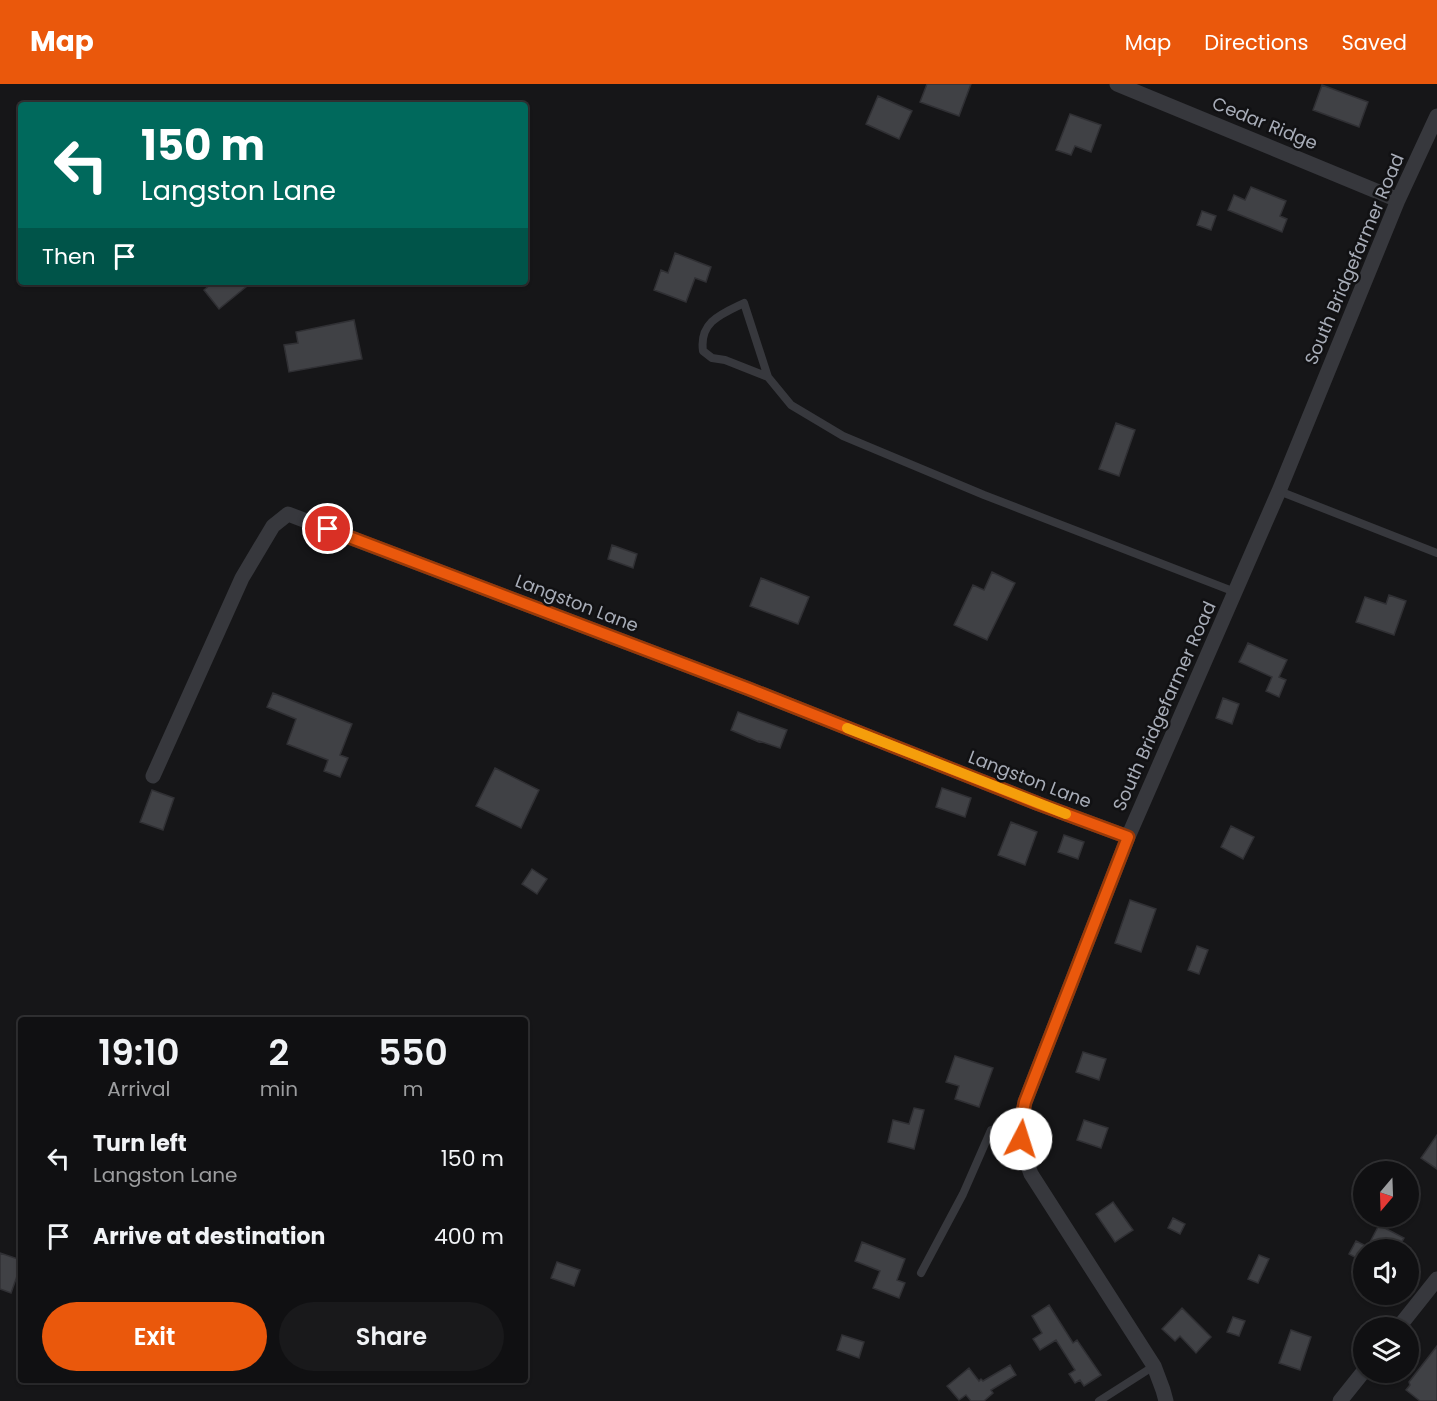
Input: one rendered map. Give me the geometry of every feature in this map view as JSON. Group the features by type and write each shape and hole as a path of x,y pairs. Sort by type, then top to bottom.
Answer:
{"street":[{"name":"Cedar Ridge","path":"1116,84 1398,200"},
{"name":"South Bridgefarmer Road","path":"1166,1401 1154,1366 1031,1174 1021,1139 1021,1121 1025,1102 1128,837 1279,492 1398,200 1437,116"},
{"name":"Langston Lane","path":"153,776 242,578 273,526 288,514 749,689 1128,837"},
{"path":"1407,1317 1437,1279"},
{"path":"1340,1401 1354,1383"}],"lane":[{"path":"768,377 725,360 712,358 703,351 702,340 706,328 719,315 744,303 768,377 791,405 843,436 984,495 1235,592"},
{"path":"1279,492 1437,554"},
{"path":"921,1273 963,1194 991,1130 1021,1121"},
{"path":"1099,1401 1154,1366"}],"building":[{"path":"927,84 971,84 959,116 920,102"},
{"path":"1322,85 1368,102 1359,127 1313,110"},
{"path":"878,96 912,111 899,139 866,124"},
{"path":"1070,114 1101,125 1091,152 1075,146 1071,155 1056,150"},
{"path":"1251,187 1286,201 1280,216 1287,219 1282,232 1228,210 1234,195 1245,200"},
{"path":"1202,211 1216,216 1211,230 1197,225"},
{"path":"675,253 711,267 706,282 695,278 686,302 654,290 661,270 668,273"},
{"path":"210,285 248,285 219,309 204,290"},
{"path":"354,320 362,359 289,372 284,345 298,343 296,332"},
{"path":"1116,423 1135,430 1119,476 1099,469"},
{"path":"612,545 637,554 633,568 608,559"},
{"path":"992,572 1015,583 987,640 954,625 973,585 984,590"},
{"path":"761,578 809,597 798,624 750,606"},
{"path":"1389,595 1406,601 1394,635 1356,622 1365,597 1386,604"},
{"path":"1248,643 1287,660 1279,677 1286,680 1279,697 1266,691 1272,677 1239,662"},
{"path":"273,693 352,724 340,755 348,758 340,777 324,771 328,760 287,744 296,719 267,707"},
{"path":"1223,698 1239,704 1232,724 1216,718"},
{"path":"738,712 787,730 780,748 731,730"},
{"path":"495,768 539,790 521,828 476,806"},
{"path":"942,788 971,798 965,817 936,807"},
{"path":"152,790 174,798 163,830 140,822"},
{"path":"1011,822 1037,832 1025,865 998,855"},
{"path":"1231,826 1254,837 1243,859 1221,847"},
{"path":"1064,835 1084,842 1078,859 1058,852"},
{"path":"532,869 547,879 537,894 522,884"},
{"path":"1130,900 1156,909 1141,952 1115,943"},
{"path":"1197,946 1208,950 1199,974 1188,970"},
{"path":"1083,1052 1106,1059 1099,1080 1076,1072"},
{"path":"955,1056 993,1068 979,1107 955,1099 959,1086 946,1082"},
{"path":"914,1108 924,1110 914,1149 888,1142 893,1120 909,1124"},
{"path":"1084,1120 1108,1128 1101,1148 1077,1140"},
{"path":"1437,1135 1437,1169 1421,1158"},
{"path":"1113,1202 1133,1230 1115,1242 1096,1214"},
{"path":"1173,1218 1185,1224 1180,1234 1168,1228"},
{"path":"1378,1227 1383,1227 1404,1238 1403,1239 1372,1239"},
{"path":"862,1242 905,1259 897,1280 905,1283 899,1298 873,1288 880,1271 855,1261"},
{"path":"0,1253 18,1259 18,1273 11,1293 0,1289"},
{"path":"1259,1255 1269,1259 1258,1283 1248,1279"},
{"path":"557,1262 580,1270 574,1286 551,1278"},
{"path":"1049,1305 1073,1343 1077,1340 1101,1375 1084,1386 1080,1380 1075,1383 1069,1374 1075,1370 1056,1340 1040,1350 1033,1339 1042,1333 1032,1316"},
{"path":"1182,1308 1211,1337 1196,1353 1180,1336 1175,1341 1162,1329"},
{"path":"1233,1317 1245,1321 1239,1336 1227,1332"},
{"path":"1291,1330 1311,1337 1300,1370 1279,1363"},
{"path":"842,1335 864,1342 859,1358 837,1350"},
{"path":"1437,1346 1437,1401 1420,1401 1406,1390 1409,1383 1419,1383 1419,1369"},
{"path":"1010,1365 1016,1375 991,1390 993,1393 984,1401 971,1401 966,1395 959,1400 947,1386 969,1368 979,1381 981,1379 983,1381"}],"slow traffic":[{"path":"847,728 1066,814"}],"route":[{"path":"328,529 749,689 1128,837 1025,1102 1021,1121 1021,1139"}]}
